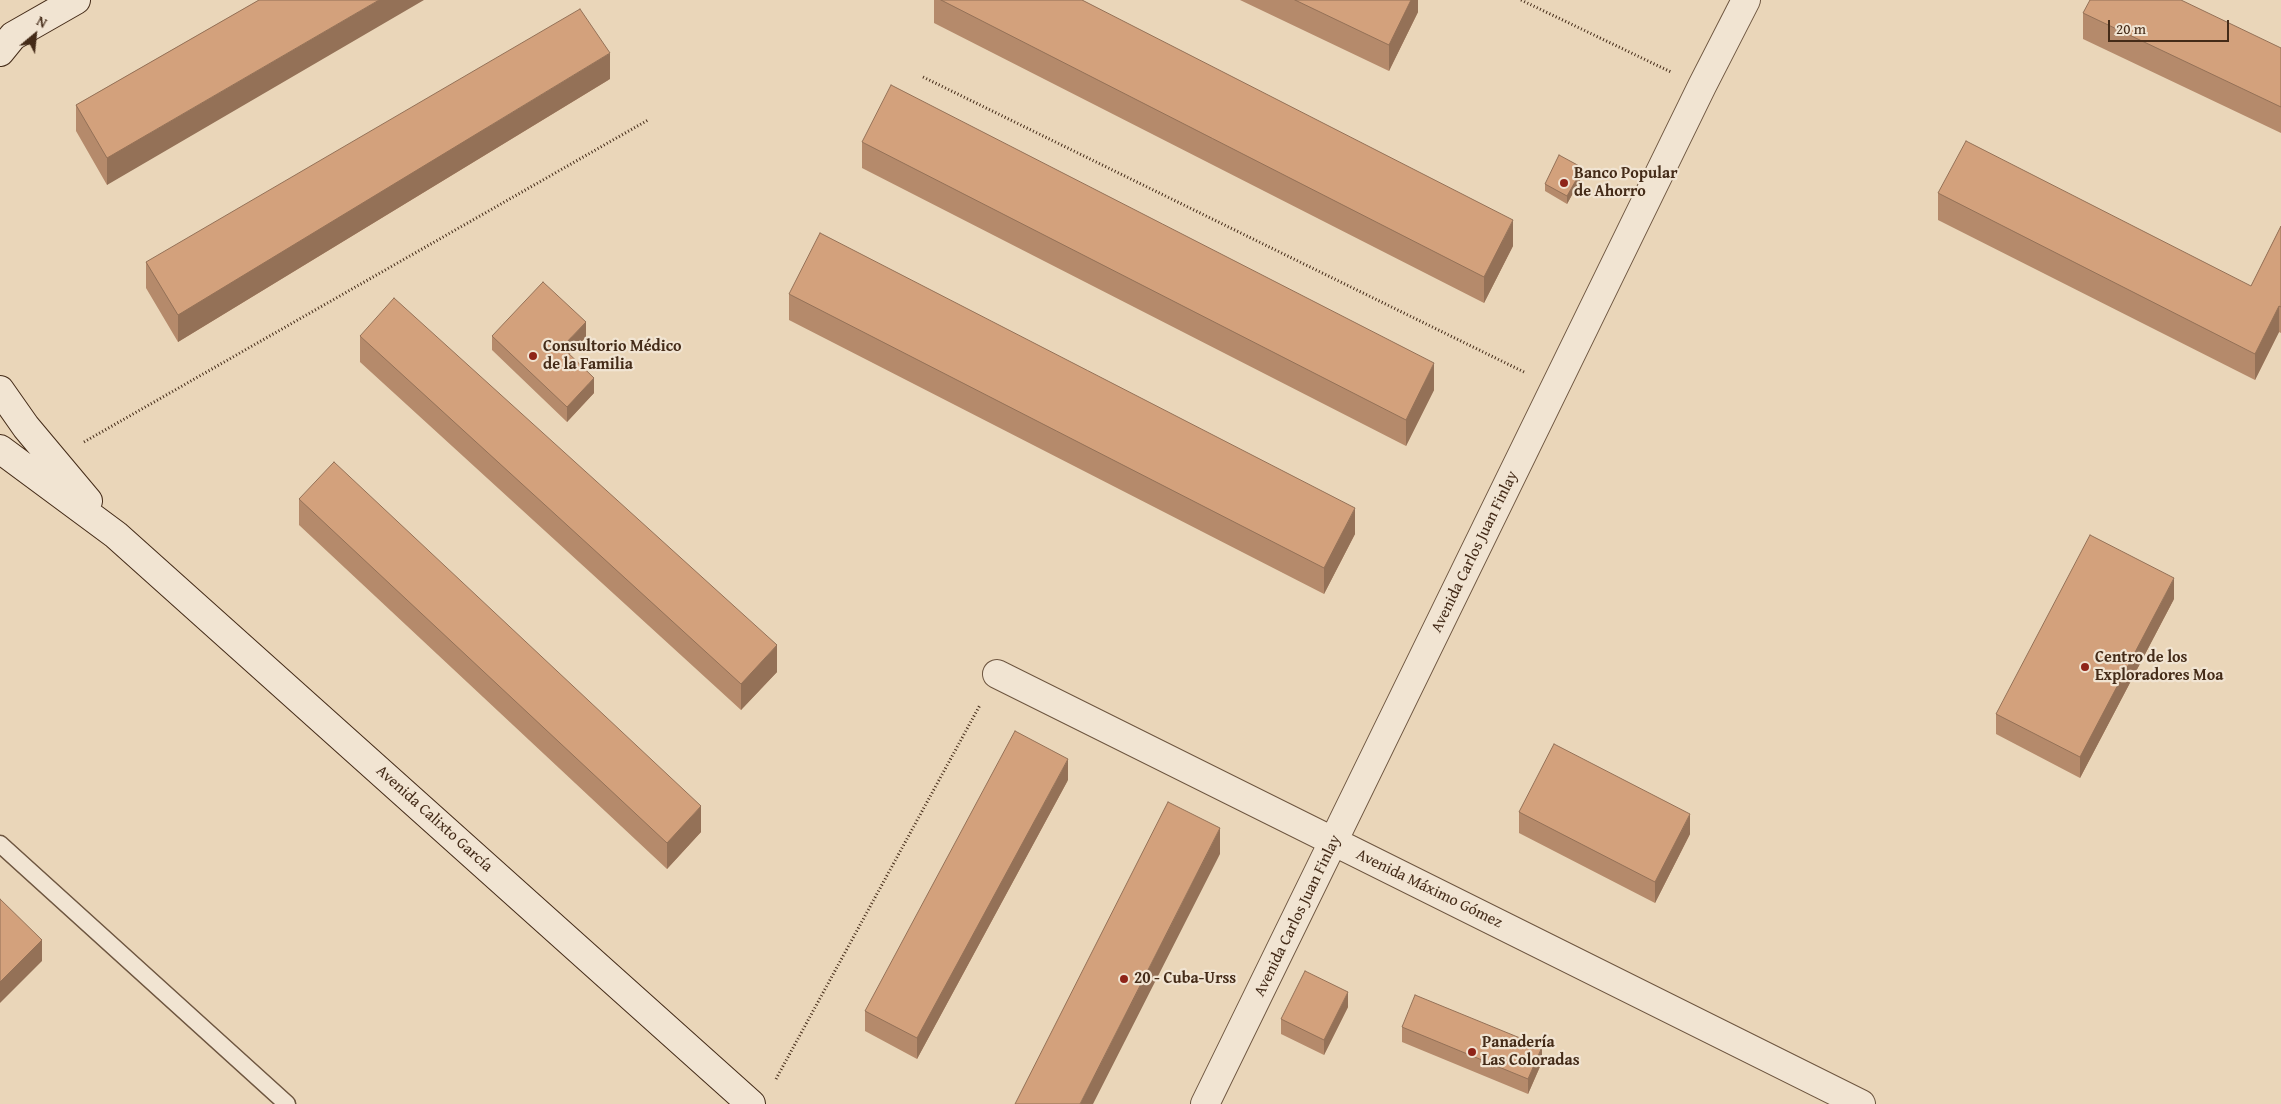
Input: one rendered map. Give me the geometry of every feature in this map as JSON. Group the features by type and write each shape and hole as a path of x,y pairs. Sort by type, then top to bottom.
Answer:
{"street":[{"path":"0,52 14,36 76,0"},
{"name":"Avenida Carlos Juan Finlay","path":"1205,1104 1702,86 1746,0"},
{"name":"Avenida Calixto García","path":"0,390 54,460 116,535"},
{"name":"Avenida Calixto García","path":"0,449 116,535 751,1104"},
{"name":"Avenida Máximo Gómez","path":"997,674 1861,1104"}],"lane":[{"path":"0,844 287,1104"}],"path":[{"path":"1521,0 1702,86"},
{"path":"923,77 1555,387"},
{"path":"54,460 648,120"},
{"path":"772,1086 997,674"}],"building":[{"path":"259,0 379,0 107,158 76,105"},
{"path":"941,0 1082,0 1513,220 1484,277"},
{"path":"1295,0 1411,0 1389,45"},
{"path":"2090,0 2181,0 2281,48 2281,107 2083,13"},
{"path":"580,9 610,53 178,315 146,262"},
{"path":"891,85 1434,363 1406,420 862,142"},
{"path":"1966,141 2251,286 2281,226 2281,307 2279,306 2255,354 1938,193"},
{"name":"Banco Popular de Ahorro","path":"1559,155 1583,168 1567,196 1545,184"},
{"path":"820,233 1355,508 1324,568 789,294"},
{"name":"Consultorio Médico de la Familia","path":"543,282 586,322 562,347 594,378 567,407 492,336"},
{"path":"394,298 777,645 741,684 360,336"},
{"path":"334,462 701,806 667,843 299,499"},
{"name":"Centro de los Exploradores Moa","path":"2090,535 2174,578 2080,757 1996,714"},
{"path":"1015,731 1068,759 917,1038 865,1011"},
{"path":"1554,744 1690,814 1655,882 1519,812"},
{"name":"20 - Cuba-Urss","path":"1168,802 1220,828 1080,1104 1015,1104"},
{"path":"0,899 42,940 0,982"},
{"path":"1305,971 1348,992 1324,1040 1281,1019"},
{"path":"1415,995 1542,1047 1528,1079 1402,1027"}],"place":[{"name":"Banco Popular de Ahorro","path":"1564,183"},
{"name":"Consultorio Médico de la Familia","path":"533,356"},
{"name":"Centro de los Exploradores Moa","path":"2085,667"},
{"name":"20 - Cuba-Urss","path":"1124,979"},
{"name":"Panadería Las Coloradas","path":"1472,1052"}]}
